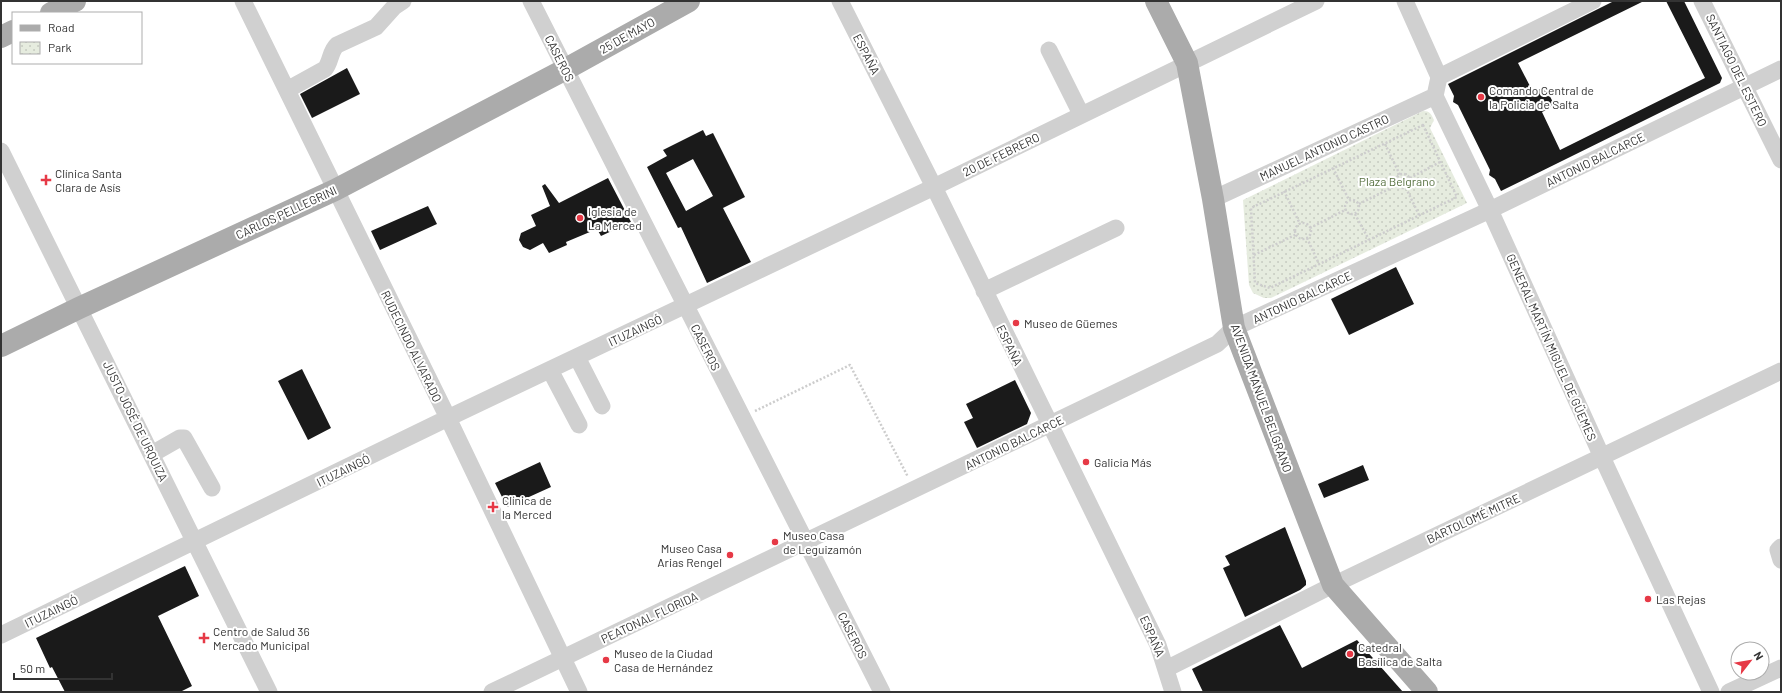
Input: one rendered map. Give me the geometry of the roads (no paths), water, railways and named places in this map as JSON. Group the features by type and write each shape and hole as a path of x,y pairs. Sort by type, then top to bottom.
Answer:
{"main road":[{"path":"52,12 75,1"},
{"name":"25 DE MAYO","path":"566,69 689,1"},
{"name":"AVENIDA MANUEL BELGRANO","path":"1156,1 1187,63 1213,199 1234,328 1333,585 1426,692"},
{"path":"1,37 12,32"},
{"name":"CARLOS PELLEGRINI","path":"1,346 79,308 335,190 566,69"}],"street":[{"name":"RUDECINDO ALVARADO","path":"243,1 448,418 579,692"},
{"path":"287,90 325,69 329,64 333,48 376,27 394,7 403,1"},
{"name":"CASEROS","path":"532,1 882,692"},
{"name":"ESPAÑA","path":"840,1 934,187 1049,425 1158,645 1173,692"},
{"name":"20 DE FEBRERO","path":"686,306 1187,63 1292,6 1316,1"},
{"path":"1404,1 1439,77 1434,96"},
{"path":"1439,77 1593,1"},
{"name":"SANTIAGO DEL ESTERO","path":"1702,1 1781,160"},
{"path":"1049,50 1081,114"},
{"name":"ANTONIO BALCARCE","path":"807,542 1217,344 1234,328 1490,210 1781,69"},
{"name":"MANUEL ANTONIO CASTRO","path":"1213,199 1434,96"},
{"name":"GENERAL MARTÍN MIGUEL DE GÜEMES","path":"1434,96 1490,210 1711,692"},
{"name":"JUSTO JOSÉ DE URQUIZA","path":"1,151 269,692"},
{"path":"984,291 1116,228"},
{"name":"ITUZAINGÓ","path":"1,635 196,542 448,418 686,306"},
{"path":"577,357 602,406"},
{"path":"550,370 578,425"},
{"name":"BARTOLOMÉ MITRE","path":"1166,669 1333,585 1781,371"},
{"path":"152,454 180,438 184,438 212,488"},
{"name":"PEATONAL FLORIDA","path":"492,692 807,542"},
{"path":"1781,547 1778,550 1781,560"},
{"path":"1729,692 1781,668"}],"place":[{"name":"Comando Central de la Policía de Salta","path":"1481,97"},
{"name":"Clínica Santa Clara de Asís","path":"46,180"},
{"name":"Iglesia de La Merced","path":"580,218"},
{"name":"Museo de Güemes","path":"1016,323"},
{"name":"Galicia Más","path":"1086,462"},
{"name":"Clínica de la Merced","path":"493,507"},
{"name":"Museo Casa de Leguizamón","path":"775,542"},
{"name":"Museo Casa Arias Rengel","path":"730,555"},
{"name":"Las Rejas","path":"1648,599"},
{"name":"Centro de Salud 36 Mercado Municipal","path":"204,638"},
{"name":"Catedral Basílica de Salta","path":"1350,654"},
{"name":"Museo de la Ciudad Casa de Hernández","path":"606,660"}],"park label":[{"name":"Plaza Belgrano","path":"1397,181"}]}
